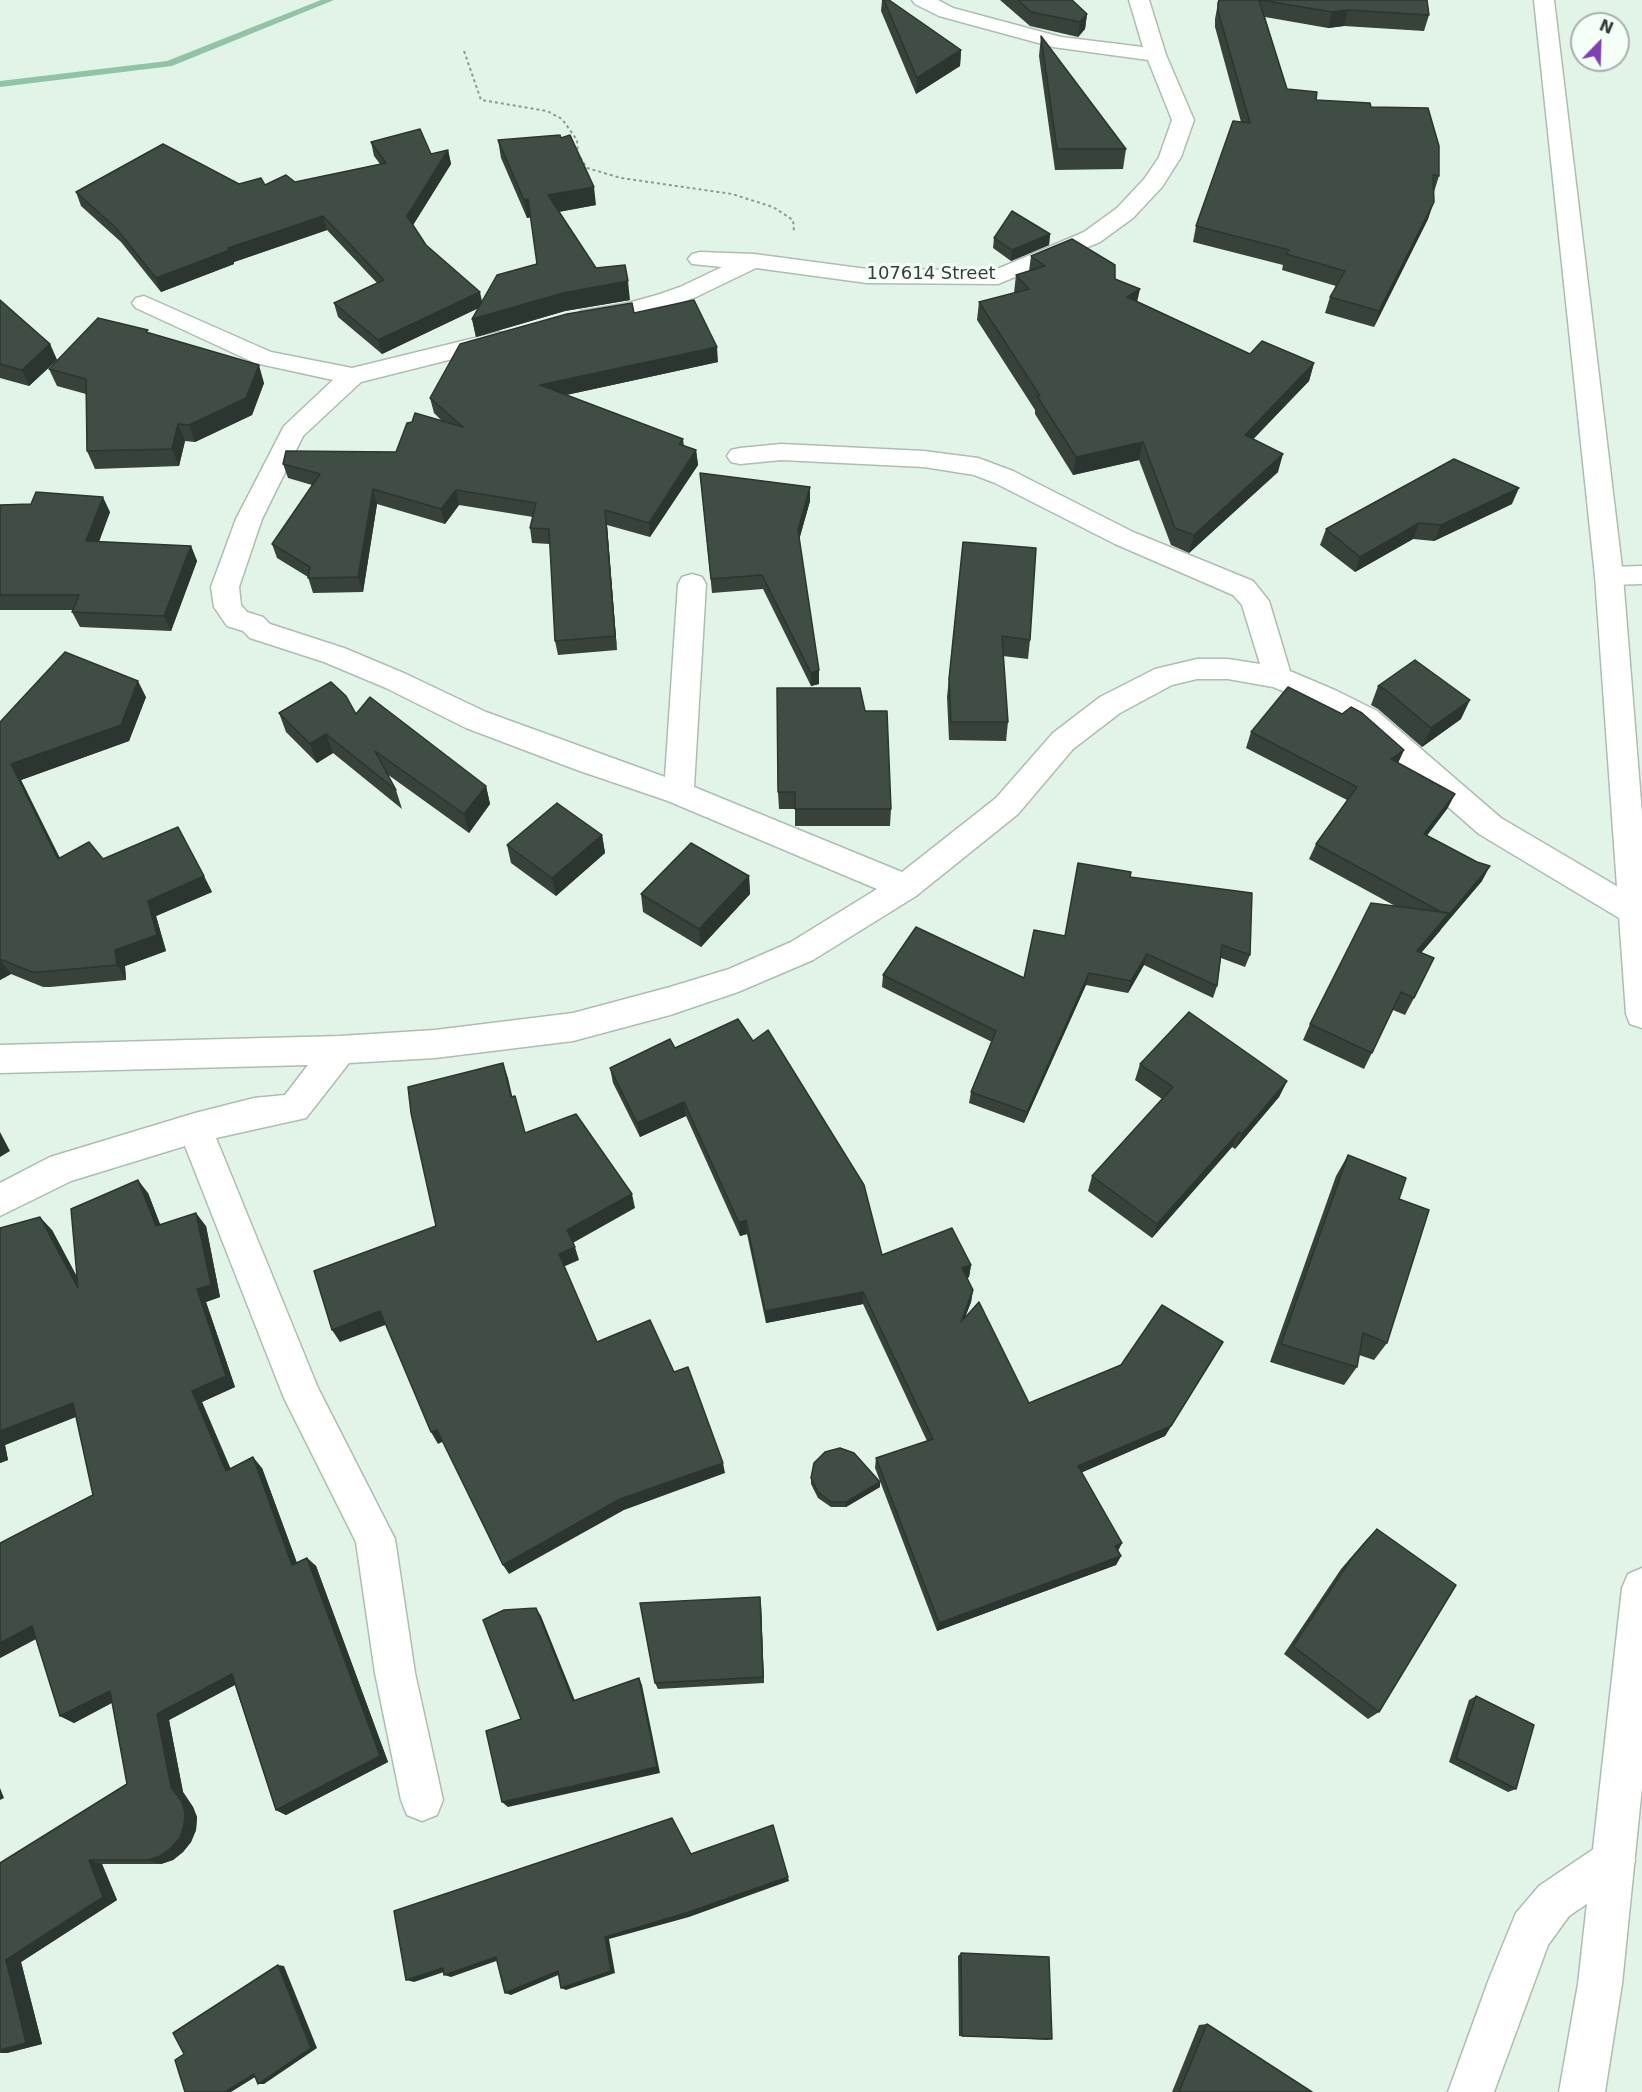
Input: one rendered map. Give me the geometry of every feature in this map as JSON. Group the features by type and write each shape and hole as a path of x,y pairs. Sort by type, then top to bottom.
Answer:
{"street":[{"path":"922,0 946,12 1060,43 1156,55"},
{"name":"107614 Street","path":"700,259 754,261 867,276 998,277 1092,237 1125,213 1154,182 1173,148 1183,120 1156,55 1139,0"},
{"path":"1544,0 1609,576 1642,1014"},
{"path":"566,320 626,311 665,300 688,292 754,261"},
{"path":"144,303 264,358 352,376 480,346 523,333"},
{"path":"352,376 292,432 249,519 225,587 228,607 237,619 253,624 260,631 334,655 396,681 487,724 587,762 679,793 905,887"},
{"path":"740,456 781,452 924,459 970,465 995,474 1124,538 1243,588 1255,601 1278,677"},
{"path":"1609,576 1642,575"},
{"path":"679,793 692,584"},
{"path":"0,1059 340,1050 435,1044 573,1027 670,1001 738,979 802,951 905,887 1007,806 1063,741 1110,705 1165,676 1197,669 1228,669 1278,677 1327,698 1367,719 1490,826 1635,912"},
{"path":"0,1200 62,1168 195,1128 254,1113 294,1108 340,1050"},
{"path":"195,1128 303,1398 375,1539 395,1673 422,1800"},
{"path":"1582,2092 1600,1984 1642,1588"},
{"path":"1471,2092 1510,1979 1532,1929 1554,1901 1613,1861"}],"path":[{"path":"464,51 482,100 547,111 562,119 577,140 578,154 587,168 621,178 732,194 773,207 793,220 794,237 778,264"}],"building":[{"path":"884,0 889,0 961,50 917,78"},
{"path":"1018,0 1072,0 1087,14 1080,22 1031,12"},
{"path":"1219,0 1259,0 1287,89 1317,92 1316,100 1370,103 1371,107 1428,108 1439,146 1439,176 1433,175 1434,202 1379,311 1330,297 1345,271 1286,254 1289,250 1196,226 1233,121 1250,123 1218,11"},
{"path":"1260,0 1427,0 1429,15 1348,10 1332,12"},
{"path":"1041,36 1126,149 1057,149"},
{"path":"420,129 431,154 448,150 407,216 426,245 480,292 378,340 334,303 384,280 323,216 228,248 230,250 156,278 116,228 76,192 163,144 239,184 261,178 265,185 286,175 295,182 386,163 371,142"},
{"path":"560,135 561,138 570,135 594,187 548,195 596,268 625,265 628,281 563,293 472,319 497,275 537,264 528,199 524,200 498,140"},
{"path":"1012,211 1050,234 1012,250 994,238"},
{"path":"1072,239 1115,265 1115,279 1140,289 1127,297 1250,354 1262,341 1314,363 1245,435 1283,454 1194,535 1175,528 1143,442 1076,457 1037,396 1040,396 979,302 1029,289 1016,275 1045,266 1031,256"},
{"path":"0,300 50,344 22,370 0,364"},
{"path":"694,300 717,347 540,385 683,439 679,444 696,450 649,523 605,510 615,636 555,641 549,529 530,528 536,503 456,490 441,509 373,489 358,577 308,578 310,567 272,544 320,474 283,464 286,451 396,452 407,423 412,422 415,413 463,427 430,398 460,344 567,314 632,303 634,313"},
{"path":"98,318 148,330 146,332 259,365 246,398 189,425 178,424 172,449 87,451 86,379 49,369"},
{"path":"1454,459 1519,488 1441,525 1419,523 1360,557 1326,529"},
{"path":"700,473 810,487 798,530 819,670 811,673 762,575 711,579"},
{"path":"36,492 103,497 86,541 191,546 164,616 72,612 79,595 0,595 0,505 31,504"},
{"path":"963,542 1036,548 1030,640 1002,636 1008,722 951,722 949,679"},
{"path":"65,652 138,681 121,725 11,764 58,859 89,842 103,859 178,827 204,876 148,901 157,935 115,950 117,965 32,972 0,959 0,722"},
{"path":"1415,660 1470,700 1431,728 1386,690 1378,686"},
{"path":"331,682 346,696 356,714 370,697 486,786 464,814 375,751 396,790 326,734 310,744 279,713"},
{"path":"1288,687 1342,714 1351,707 1362,713 1404,750 1391,759 1455,794 1424,834 1477,862 1490,866 1448,916 1449,913 1443,913 1316,844 1357,787 1251,732"},
{"path":"777,688 860,688 865,711 887,711 891,809 795,809 795,792 778,792"},
{"path":"557,803 602,835 552,878 507,845"},
{"path":"691,843 749,876 699,929 641,894"},
{"path":"1078,863 1131,872 1130,877 1252,893 1250,955 1222,945 1217,986 1147,954 1131,981 1089,973 1027,1112 971,1092 996,1031 883,975 916,927 1024,978 1034,930 1065,936"},
{"path":"1371,903 1449,913 1417,951 1434,958 1414,998 1401,992 1372,1053 1310,1024"},
{"path":"1189,1012 1287,1081 1242,1134 1239,1132 1157,1224 1092,1176 1173,1087 1140,1064"},
{"path":"738,1019 753,1041 768,1030 864,1185 882,1255 952,1228 971,1265 962,1268 973,1290 961,1322 979,1302 1029,1403 1121,1365 1162,1305 1223,1342 1171,1426 1078,1466 1122,1543 1115,1546 1121,1556 939,1623 876,1458 933,1439 863,1292 765,1311 746,1220 739,1223 684,1102 637,1123 610,1068 670,1039 675,1048"},
{"path":"503,1063 511,1097 515,1096 525,1133 576,1114 632,1194 567,1230 575,1247 559,1254 597,1342 650,1320 674,1372 688,1367 723,1463 620,1499 503,1565 437,1430 431,1432 380,1311 332,1330 314,1271 436,1226 411,1113 408,1087"},
{"path":"1348,1155 1406,1178 1399,1199 1429,1210 1387,1343 1363,1333 1357,1367 1281,1344"},
{"path":"138,1180 156,1226 196,1213 211,1285 197,1289 226,1376 192,1391 226,1471 253,1457 292,1565 307,1558 380,1756 276,1810 232,1674 157,1714 171,1787 182,1802 185,1813 180,1838 160,1856 148,1860 89,1860 103,1897 6,1960 26,2043 0,2050 0,1863 127,1784 110,1691 60,1716 32,1626 0,1643 0,1543 93,1495 73,1403 0,1431 0,1228 40,1217 78,1288 71,1209"},
{"path":"840,1448 854,1453 880,1482 846,1502 831,1502 818,1492 811,1478 814,1463 825,1452"},
{"path":"1377,1529 1456,1585 1379,1712 1293,1646 1351,1559"},
{"path":"760,1597 763,1677 655,1683 640,1603"},
{"path":"536,1608 573,1701 639,1678 657,1767 502,1802 486,1731 521,1719 483,1620 504,1610"},
{"path":"1476,1696 1534,1725 1516,1789 1456,1758"},
{"path":"672,1818 691,1854 773,1825 788,1877 686,1913 605,1937 611,1971 561,1988 558,1971 505,1993 496,1957 444,1975 443,1968 406,1980 394,1911"},
{"path":"961,1953 1049,1957 1052,2039 962,2036"},
{"path":"278,1965 311,2048 258,2084 254,2074 225,2092 185,2092 175,2060 184,2054 173,2033"},
{"path":"1207,2024 1312,2092 1179,2092"}],"waterway":[{"path":"0,84 169,64 329,0"}]}
